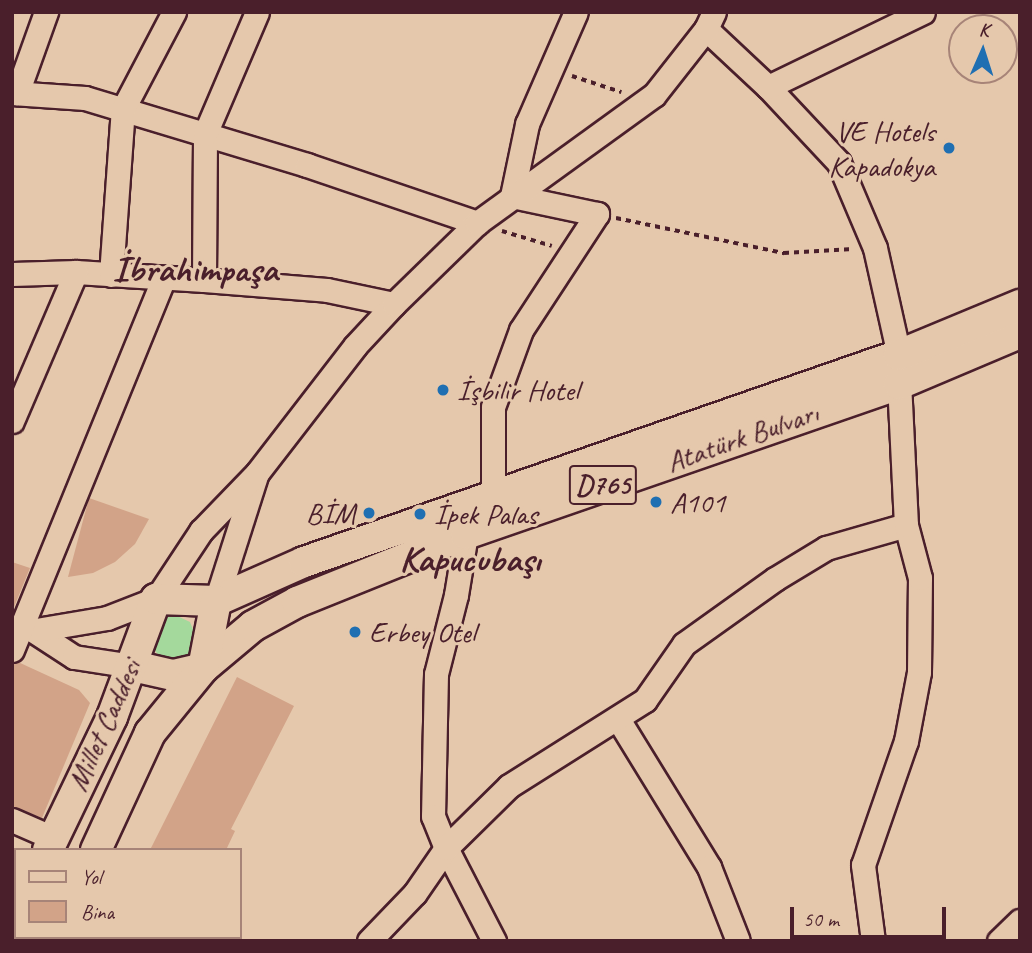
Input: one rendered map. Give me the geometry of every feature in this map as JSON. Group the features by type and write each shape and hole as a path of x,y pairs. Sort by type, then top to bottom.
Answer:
{"main road":[{"name":"Atatürk Bulvarı","path":"203,668 253,626 297,602 466,534 899,369 1020,305"},
{"name":"Atatürk Bulvarı","path":"216,601 303,562 493,496 899,369 1014,342"},
{"path":"156,599 216,601"},
{"name":"Millet Caddesi","path":"50,844 133,666 156,599"},
{"name":"Millet Caddesi","path":"97,848 150,733 203,668 216,601"},
{"path":"133,666 173,675 203,668"}],"street":[{"path":"46,12 15,93 85,98 205,134 477,223"},
{"path":"111,275 122,109 174,12"},
{"path":"204,280 205,134 257,12"},
{"path":"512,196 527,124 576,12"},
{"path":"768,87 923,12"},
{"path":"24,626 107,618 156,599 201,531 257,473 355,346 394,304 477,223 646,101 710,21 839,163 875,248 899,369 906,525 920,579 919,672 906,741 863,865 873,941"},
{"path":"493,496 493,407 522,330 597,214 512,196"},
{"path":"12,421 76,272"},
{"path":"12,274 76,272 163,280 204,280 327,290 394,304"},
{"path":"12,650 163,280"},
{"path":"216,601 257,473"},
{"path":"369,941 415,893 446,848 509,786 645,700 684,644 775,579 826,548 906,525"},
{"path":"466,534 456,594 436,674 433,816 446,848 494,941"},
{"path":"24,626 74,657 133,666"},
{"path":"618,719 709,867 738,941"},
{"path":"12,820 50,844"},
{"path":"999,941 1020,921"}],"path":[{"path":"551,69 646,101"},
{"path":"597,214 784,254 875,248"},
{"path":"477,223 571,252"}],"green space":[{"path":"175,615 190,622 196,637 190,653 177,660 161,658 151,646 160,618"}],"building":[{"path":"89,498 149,519 135,544 115,562 93,573 68,577"},
{"path":"12,562 30,568 12,612"},
{"path":"18,662 79,690 90,703 42,818 12,806 12,664"},
{"path":"237,677 294,706 231,829 235,831 227,848 151,848"}],"place":[{"name":"VE Hotels Kapadokya","path":"949,148"},
{"name":"İşbilir Hotel","path":"443,390"},
{"name":"A101","path":"656,502"},
{"name":"BİM","path":"369,513"},
{"name":"İpek Palas","path":"420,514"},
{"name":"Erbey Otel","path":"355,632"}],"district":[{"name":"İbrahimpaşa","path":"195,269"},
{"name":"Kapucubaşı","path":"470,559"}]}
